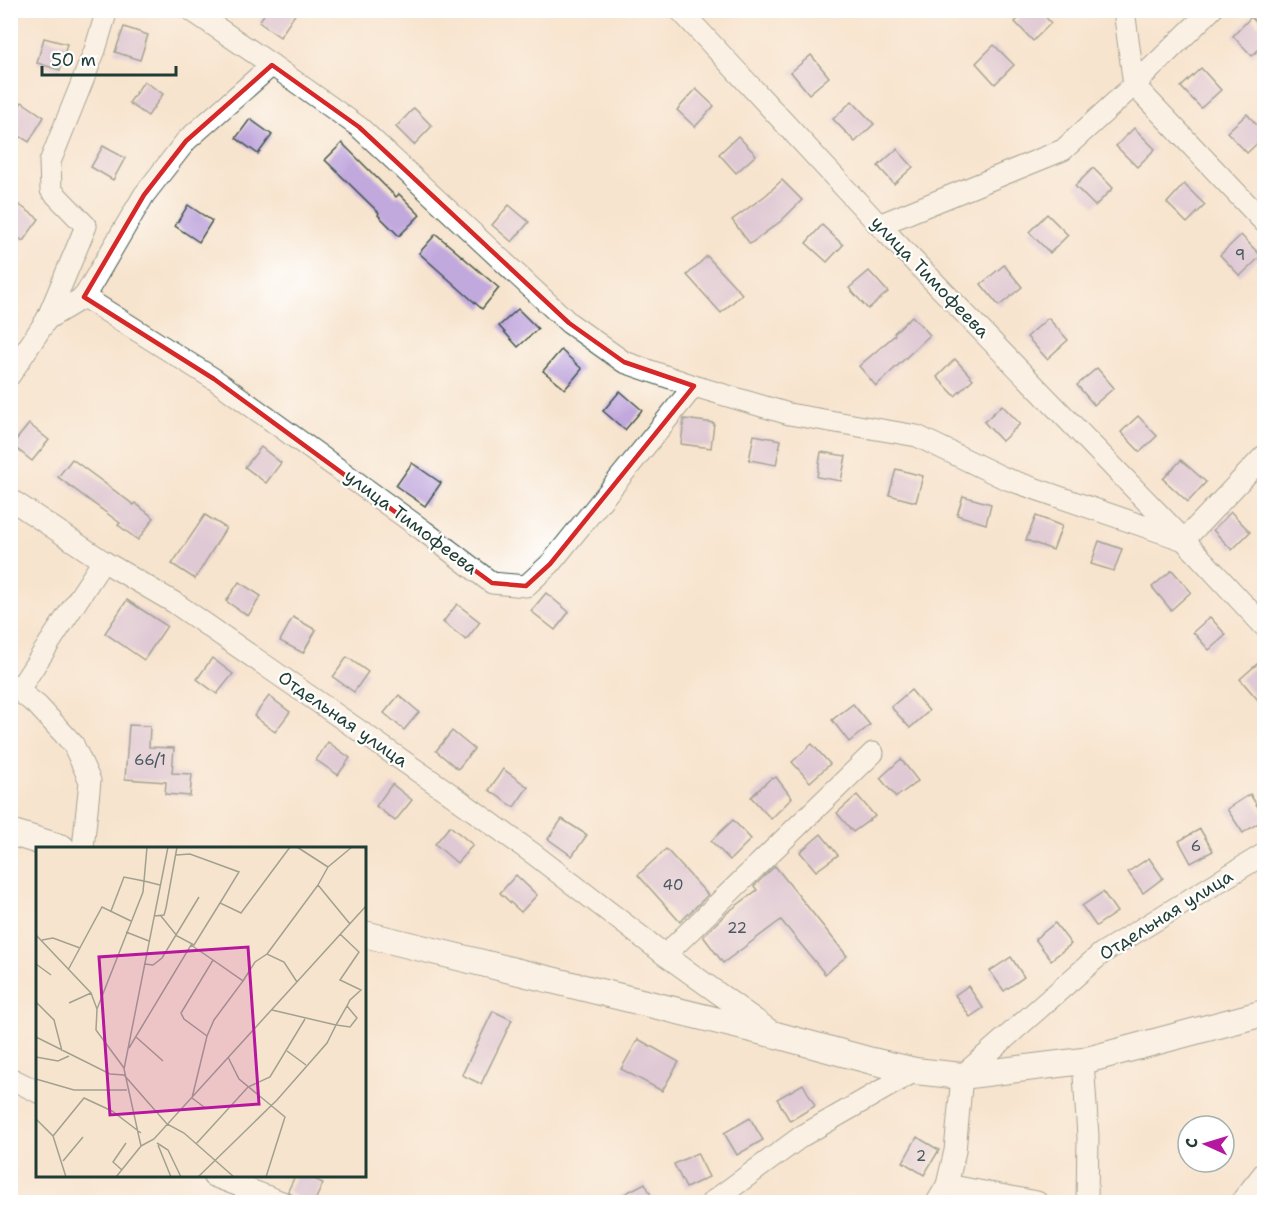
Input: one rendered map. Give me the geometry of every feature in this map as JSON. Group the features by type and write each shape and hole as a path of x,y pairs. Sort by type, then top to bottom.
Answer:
{"main road":[{"path":"10,832 56,847"},
{"name":"Отдельная улица","path":"366,934 776,1035 872,1061 915,1071 962,1076 1083,1061 1264,1013"}],"street":[{"path":"10,375 47,319 86,226 51,190 50,162 94,50 107,10"},
{"name":"улица Тимофеева","path":"191,10 359,127 569,323 624,362 694,386 789,414 917,436 1004,478 1184,540"},
{"name":"улица Тимофеева","path":"680,10 879,225 1184,540 1264,626"},
{"path":"1124,10 1134,85 1264,222"},
{"path":"879,225 1063,150 1211,10"},
{"path":"47,319 84,297 144,195 186,141 272,65"},
{"name":"улица Тимофеева","path":"84,297 214,379 492,583 526,586 550,564 694,386"},
{"path":"1184,540 1264,456"},
{"name":"Отдельная улица","path":"10,499 103,561 175,603 435,783 776,1035"},
{"path":"83,847 90,781 73,744 38,706 14,688 103,561"},
{"path":"665,955 873,753"},
{"name":"Отдельная улица","path":"962,1076 1102,953 1264,854"},
{"path":"1083,1061 1088,1136 1087,1203"},
{"path":"712,1203 802,1136 915,1071"},
{"path":"962,1076 955,1151 942,1194 1037,1203"},
{"path":"10,1078 36,1091"},
{"path":"1241,1203 1264,1173"},
{"path":"216,1177 282,1203"}],"highlighted area":[{"path":"272,65 359,127 569,323 624,362 694,386 550,564 526,586 492,583 214,379 84,297 144,195 186,141"}],"building":[{"path":"267,10 298,10 280,37 259,22"},
{"path":"1027,10 1039,10 1051,23 1033,41 1015,22"},
{"path":"1251,17 1264,31 1264,44 1252,56 1233,36"},
{"path":"124,27 148,35 140,60 115,52"},
{"path":"44,38 67,44 60,70 37,63"},
{"path":"994,45 1014,65 995,84 976,63"},
{"path":"811,55 829,77 809,94 791,72"},
{"path":"1201,68 1221,90 1201,108 1181,87"},
{"path":"144,81 163,94 148,116 129,103"},
{"path":"696,89 714,106 695,127 677,110"},
{"path":"852,101 874,124 855,142 833,119"},
{"path":"22,102 44,117 29,142 10,130 10,120"},
{"path":"414,108 432,126 414,145 396,127"},
{"path":"1247,114 1264,133 1264,137 1247,153 1227,132"},
{"path":"250,119 272,135 258,154 236,138"},
{"path":"1134,128 1155,149 1137,167 1116,146"},
{"path":"738,136 756,155 736,173 719,154"},
{"path":"342,143 396,197 399,194 420,215 399,236 325,160"},
{"path":"103,146 125,158 113,180 91,167"},
{"path":"897,149 913,167 894,184 878,166"},
{"path":"1093,168 1113,188 1095,206 1075,186"},
{"path":"782,180 802,200 781,221 750,244 732,220"},
{"path":"1184,184 1205,205 1187,223 1167,203"},
{"path":"18,204 39,219 23,241 10,232 10,215"},
{"path":"188,205 212,221 199,242 175,226"},
{"path":"509,205 529,222 512,242 492,225"},
{"path":"1047,214 1068,235 1050,253 1029,232"},
{"path":"822,225 843,245 827,262 806,243"},
{"path":"436,234 499,288 482,309 419,253"},
{"path":"1241,235 1261,256 1240,276 1220,255"},
{"path":"707,256 742,294 721,313 687,275"},
{"path":"1004,265 1022,287 999,306 981,284"},
{"path":"869,271 888,292 868,309 849,288"},
{"path":"518,309 538,329 518,347 499,326"},
{"path":"912,316 930,335 876,386 859,366 895,335 894,333"},
{"path":"1048,318 1068,340 1047,359 1027,337"},
{"path":"561,350 582,369 565,389 543,371"},
{"path":"955,359 973,379 955,396 937,377"},
{"path":"1097,368 1114,388 1094,405 1077,385"},
{"path":"620,391 642,410 625,430 603,411"},
{"path":"1002,405 1020,424 1002,441 984,422"},
{"path":"1138,416 1157,436 1140,452 1121,432"},
{"path":"684,419 714,423 711,448 681,444"},
{"path":"29,424 49,440 32,461 12,445"},
{"path":"754,435 781,440 776,465 749,460"},
{"path":"261,447 281,463 266,483 245,467"},
{"path":"821,452 846,456 841,481 817,477"},
{"path":"72,459 154,518 138,540 118,525 120,523 58,477"},
{"path":"1181,460 1206,482 1188,502 1163,479"},
{"path":"412,463 441,483 425,506 396,486"},
{"path":"896,469 923,476 916,502 889,495"},
{"path":"963,496 991,504 986,524 957,515"},
{"path":"1231,512 1250,532 1232,550 1213,530"},
{"path":"205,515 226,528 195,579 172,564"},
{"path":"1036,516 1062,526 1053,550 1026,540"},
{"path":"1099,541 1122,549 1114,571 1091,564"},
{"path":"1172,570 1191,592 1171,610 1152,587"},
{"path":"239,582 261,596 248,616 226,601"},
{"path":"546,593 569,612 555,630 531,611"},
{"path":"127,600 167,626 144,660 105,633"},
{"path":"457,604 480,622 466,640 443,622"},
{"path":"293,617 316,630 303,653 280,641"},
{"path":"1210,617 1226,635 1209,650 1193,632"},
{"path":"347,657 368,672 354,692 333,677"},
{"path":"212,658 233,674 217,694 197,679"},
{"path":"1264,658 1264,707 1240,679"},
{"path":"911,690 929,711 910,728 891,707"},
{"path":"399,695 419,712 404,730 384,713"},
{"path":"269,696 290,712 275,732 254,716"},
{"path":"853,704 870,725 849,742 832,720"},
{"path":"129,725 150,726 149,747 174,748 172,773 192,774 190,796 165,794 166,782 125,779"},
{"path":"452,731 474,749 458,769 436,751"},
{"path":"328,742 350,758 338,775 316,760"},
{"path":"812,744 830,764 810,782 792,762"},
{"path":"901,759 918,781 896,797 880,778"},
{"path":"503,769 528,787 514,807 489,790"},
{"path":"776,777 792,798 771,819 751,797 771,778"},
{"path":"392,784 412,800 395,821 376,806"},
{"path":"1250,794 1264,819 1243,833 1227,809"},
{"path":"857,795 875,816 853,832 837,813"},
{"path":"562,819 587,835 572,856 548,839"},
{"path":"733,820 751,839 730,860 711,841"},
{"path":"450,826 473,845 457,863 435,844"},
{"path":"1200,829 1213,851 1191,863 1179,841"},
{"path":"821,834 838,855 816,871 800,852"},
{"path":"666,849 708,895 680,922 638,875"},
{"path":"1149,858 1163,878 1143,893 1128,872"},
{"path":"775,866 847,956 825,974 781,920 723,963 703,936 728,912 757,890 754,886"},
{"path":"516,875 537,895 521,912 500,893"},
{"path":"1103,892 1117,912 1096,926 1082,906"},
{"path":"1055,923 1071,944 1051,960 1035,939"},
{"path":"1011,957 1024,977 1004,991 990,971"},
{"path":"968,986 983,1008 970,1017 955,995"},
{"path":"493,1011 512,1020 481,1084 462,1075"},
{"path":"638,1039 679,1062 662,1091 621,1069"},
{"path":"803,1084 815,1106 790,1121 777,1099"},
{"path":"750,1118 763,1140 737,1155 724,1133"},
{"path":"917,1137 939,1150 924,1175 903,1162"},
{"path":"697,1153 709,1177 686,1188 674,1164"},
{"path":"295,1177 310,1177 323,1183 314,1203 308,1203 288,1191"},
{"path":"645,1183 655,1203 607,1203"}]}
